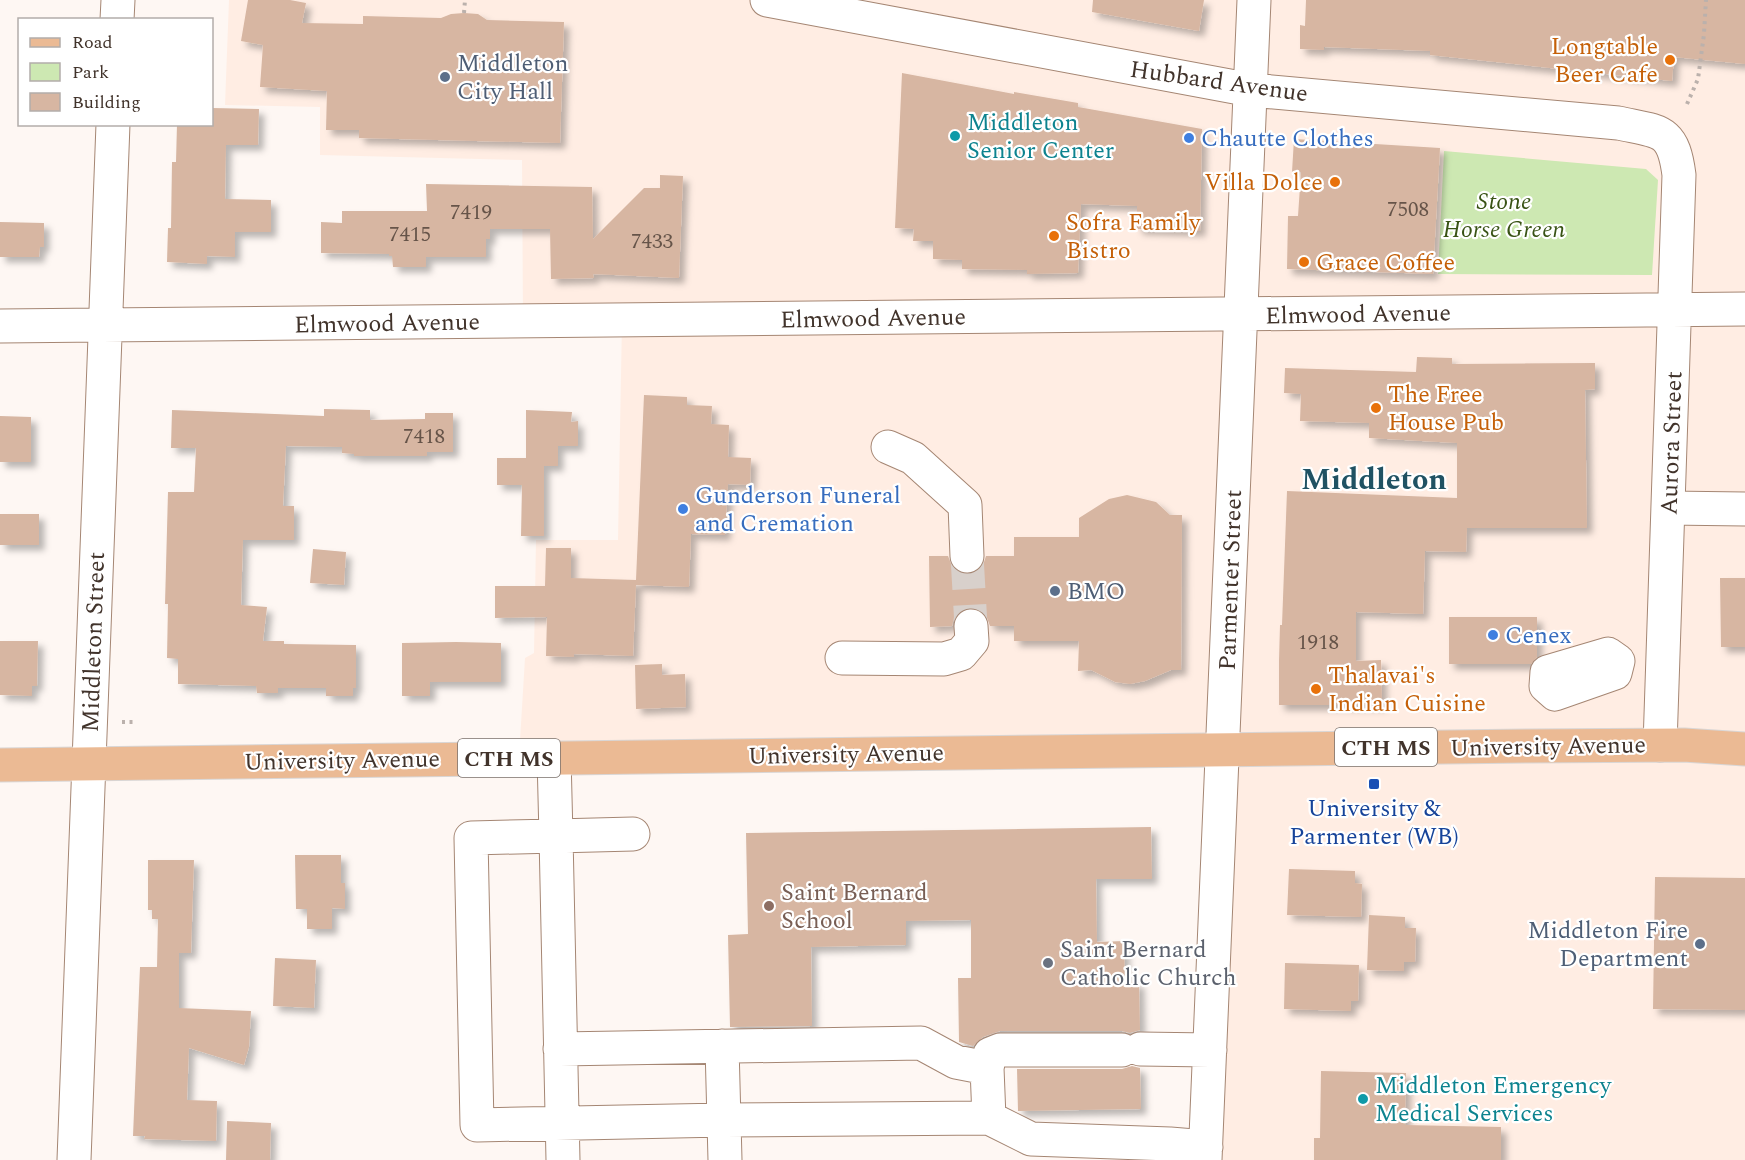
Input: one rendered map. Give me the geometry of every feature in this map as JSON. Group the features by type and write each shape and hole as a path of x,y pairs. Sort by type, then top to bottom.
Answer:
{"main road":[{"name":"University Avenue","path":"1692,745 1745,733"},
{"name":"University Avenue","path":"0,765 1223,749 1660,745 1745,749"}],"street":[{"path":"117,18 118,0"},
{"name":"Hubbard Avenue","path":"767,0 1251,90 1618,123 1664,134 1671,142"},
{"name":"Parmenter Street","path":"1206,1154 1254,0"},
{"name":"Middleton Street","path":"74,1160 113,126"},
{"name":"Aurora Street","path":"1660,745 1679,175 1677,158 1671,142"},
{"name":"Elmwood Avenue","path":"0,326 1745,309"},
{"path":"888,447 913,458 965,505 967,556"},
{"path":"1668,508 1745,508"},
{"path":"842,658 944,659 961,654 972,641 971,626"},
{"path":"554,757 563,1160"},
{"path":"633,834 471,838 477,1125 989,1118 1031,1139 1170,1144 1206,1154"},
{"path":"560,1049 921,1043 956,1062 987,1068"},
{"path":"723,1046 725,1160"},
{"path":"989,1118 987,1068 990,1054 1000,1050 1210,1050"}],"path":[{"path":"464,13 465,0"},
{"path":"1687,104 1698,80 1706,0"}],"shaded area":[{"path":"229,0 1745,0 1745,1160 1205,1160 1223,749 519,757 525,658 534,653 536,540 618,540 622,321 523,321 522,160 320,155 320,107 225,105"}],"green space":[{"name":"Stone Horse Green","path":"1444,151 1646,169 1658,180 1652,275 1438,274"}],"building":[{"name":"Middleton City Hall","path":"248,0 290,0 306,3 302,23 363,24 363,16 441,18 464,13 478,14 487,20 564,22 560,143 359,138 359,130 326,130 327,91 260,87 263,45 241,41"},
{"path":"1093,0 1204,0 1199,31 1092,12"},
{"path":"1306,0 1745,0 1745,64 1674,57 1672,81 1430,55 1430,51 1324,47 1324,50 1300,49 1300,25 1305,26"},
{"path":"902,73 1014,94 1014,92 1078,103 1078,107 1202,129 1200,231 1137,229 1137,206 1081,204 1078,273 1027,274 1027,270 962,269 962,260 933,259 933,241 913,241 914,229 895,228"},
{"path":"213,108 259,109 258,145 226,145 225,199 271,200 271,232 235,232 235,257 207,256 207,264 167,262 168,228 171,228 172,162 176,162 177,126 213,126"},
{"path":"1294,139 1440,148 1433,274 1287,269 1288,216 1298,216 1301,172 1292,172"},
{"path":"660,175 683,176 679,278 593,274 594,278 551,279 550,229 490,229 490,239 486,239 486,257 426,257 426,267 393,267 392,256 389,254 321,253 321,222 342,223 342,211 427,211 426,184 592,187 593,239 644,188 660,188"},
{"path":"0,222 44,223 44,247 40,247 39,257 0,257"},
{"path":"1417,357 1452,358 1452,364 1595,363 1595,389 1585,390 1587,528 1467,528 1466,552 1425,551 1423,614 1356,612 1356,661 1381,660 1382,705 1279,705 1280,625 1282,625 1287,491 1457,498 1457,443 1369,438 1369,423 1300,421 1301,394 1284,393 1285,368 1416,372"},
{"name":"Gunderson Funeral and Cremation","path":"644,395 687,397 687,405 712,406 711,424 729,425 728,457 751,458 750,485 728,484 725,535 691,534 689,587 636,585 633,656 574,654 574,657 546,656 547,617 495,618 495,586 545,586 546,548 571,548 571,578 636,580"},
{"path":"324,409 370,410 370,420 425,419 425,413 453,413 453,452 427,452 427,456 354,456 354,454 342,453 342,447 286,446 283,506 294,506 294,540 243,540 241,605 267,607 263,641 284,641 284,644 356,645 356,688 353,688 353,696 326,696 326,688 278,688 278,693 257,693 256,686 178,684 178,659 167,658 168,604 165,604 168,492 194,492 196,448 171,448 172,410 324,416"},
{"path":"526,410 572,412 571,422 578,421 578,446 558,446 558,466 544,466 544,536 521,536 522,485 497,485 497,458 526,458"},
{"path":"0,416 31,417 31,462 0,462"},
{"name":"BMO","path":"1127,495 1156,502 1170,515 1182,515 1181,670 1171,670 1145,681 1130,684 1115,682 1091,670 1078,671 1079,641 1014,641 1014,626 990,626 986,615 980,609 970,607 960,611 954,617 952,626 930,627 929,556 948,556 952,566 959,573 968,575 983,565 986,556 1014,556 1014,537 1079,537 1079,518 1109,499"},
{"path":"0,514 39,514 39,545 0,545"},
{"path":"313,549 346,552 344,585 310,583"},
{"path":"1720,578 1745,578 1745,647 1721,647"},
{"name":"Cenex","path":"1449,617 1537,617 1537,657 1531,664 1449,664"},
{"path":"0,641 38,641 37,686 32,686 32,696 0,695"},
{"path":"402,643 501,643 501,682 430,682 430,696 402,696"},
{"path":"662,664 662,675 685,674 686,707 636,709 635,665"},
{"name":"Saint Bernard Catholic Church","path":"1151,827 1152,879 1096,879 1097,942 1124,941 1125,982 1139,982 1140,1030 1130,1033 1122,1031 1000,1031 983,1037 973,1046 959,1042 958,978 971,978 971,920 906,921 906,945 811,947 812,1026 730,1027 728,935 748,934 746,833"},
{"path":"295,855 341,855 341,883 345,883 345,909 332,908 332,929 307,929 307,909 296,909"},
{"path":"148,860 194,860 191,953 179,953 179,1008 251,1011 249,1047 244,1065 189,1048 187,1100 217,1101 216,1141 144,1139 145,1136 133,1136 140,967 157,967 158,919 152,919 152,910 148,910"},
{"path":"1289,869 1355,871 1355,883 1362,884 1361,917 1287,915"},
{"name":"Middleton Fire Department","path":"1655,877 1745,878 1745,1010 1653,1009"},
{"path":"1369,915 1405,917 1405,928 1416,928 1415,962 1404,962 1404,971 1367,970"},
{"path":"275,958 316,960 314,1008 273,1006"},
{"path":"1285,963 1359,965 1358,1001 1351,1001 1351,1011 1284,1009"},
{"path":"1132,1066 1140,1068 1141,1109 1018,1111 1017,1069 1122,1069"},
{"name":"Middleton Emergency Medical Services","path":"1321,1071 1406,1073 1405,1125 1501,1127 1501,1160 1314,1160 1314,1138 1320,1138"},
{"path":"227,1121 271,1123 270,1160 226,1160"}],"tunnel":[{"path":"967,556 971,626"}],"place":[{"name":"Longtable Beer Cafe","path":"1670,60"},
{"name":"Middleton City Hall","path":"445,77"},
{"name":"Middleton Senior Center","path":"955,136"},
{"name":"Chautte Clothes","path":"1189,138"},
{"name":"Villa Dolce","path":"1335,182"},
{"name":"Sofra Family Bistro","path":"1054,236"},
{"name":"Grace Coffee","path":"1304,262"},
{"name":"The Free House Pub","path":"1376,408"},
{"name":"Gunderson Funeral and Cremation","path":"683,509"},
{"name":"BMO","path":"1055,591"},
{"name":"Cenex","path":"1493,635"},
{"name":"Thalavai's Indian Cuisine","path":"1316,689"},
{"name":"University & Parmenter (WB)","path":"1374,784"},
{"name":"Saint Bernard School","path":"769,906"},
{"name":"Middleton Fire Department","path":"1700,944"},
{"name":"Saint Bernard Catholic Church","path":"1048,963"},
{"name":"Middleton Emergency Medical Services","path":"1363,1099"}],"district":[{"name":"Middleton","path":"1374,479"}]}
